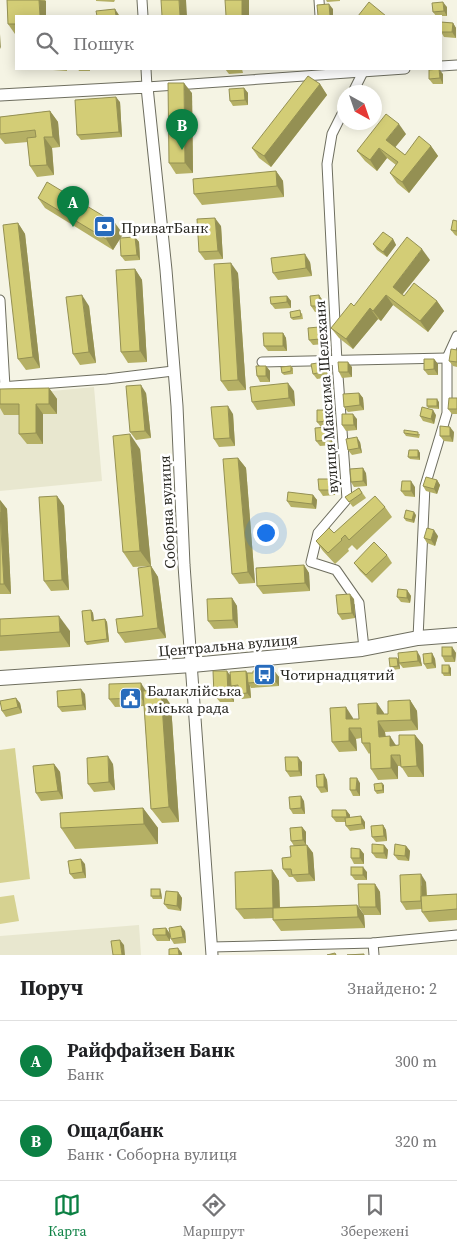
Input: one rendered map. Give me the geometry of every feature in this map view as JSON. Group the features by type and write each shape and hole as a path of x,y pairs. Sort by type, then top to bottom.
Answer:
{"main road":[{"name":"Центральна вулиця","path":"0,678 192,665 364,648 418,638 457,635"}],"street":[{"path":"142,0 143,15"},
{"path":"319,0 320,15"},
{"path":"442,66 457,65"},
{"name":"Соборна вулиця","path":"146,70 166,270 177,406 184,565 212,951"},
{"path":"0,94 147,87 323,72 392,70"},
{"path":"356,85 363,72"},
{"name":"вулиця Максима Шелеханя","path":"337,124 332,134 327,164 337,362 347,499 318,533 311,562 336,570 359,603 364,648"},
{"path":"0,300 2,387 107,379 173,371"},
{"path":"418,638 425,486 447,413 447,358 457,336"},
{"path":"262,362 337,362 447,358"},
{"path":"212,951 373,943 457,935"},
{"path":"373,943 374,955"}],"shaded area":[{"path":"94,387 102,481 0,491 0,396"},
{"path":"15,748 30,879 0,883 0,750"},
{"path":"14,895 19,921 0,924 0,897"},
{"path":"139,925 141,955 0,955 0,936"}],"building":[{"path":"7,0 39,0 40,15 15,15 15,24 8,24"},
{"path":"161,0 179,0 180,15 162,15"},
{"path":"225,0 242,0 242,15 226,15"},
{"path":"369,2 385,15 359,15"},
{"path":"443,2 444,11 433,12 432,3"},
{"path":"329,4 330,15 318,15 317,5"},
{"path":"115,9 116,15 97,15 96,11"},
{"path":"442,22 453,23 452,32 442,32"},
{"path":"429,70 439,70 440,78 429,79"},
{"path":"308,76 320,84 264,156 252,148"},
{"path":"168,83 184,83 185,163 169,163"},
{"path":"244,88 245,100 230,101 229,89"},
{"path":"116,97 119,132 77,135 75,100"},
{"path":"50,111 53,137 44,137 47,165 30,166 27,138 36,137 35,130 0,134 0,117"},
{"path":"386,114 399,124 386,140 405,155 419,136 431,146 402,182 390,173 398,162 379,148 370,160 357,151 373,130 382,130 382,119"},
{"path":"276,171 277,186 194,194 193,179"},
{"path":"47,182 115,223 106,239 38,198"},
{"path":"215,218 218,251 199,252 197,219"},
{"path":"453,220 457,221 457,231 451,230"},
{"path":"18,223 33,357 18,359 3,225"},
{"path":"383,232 393,239 383,252 373,244"},
{"path":"135,237 137,255 121,256 120,238"},
{"path":"407,237 422,249 393,287 404,296 414,283 437,301 420,321 386,295 373,311 370,308 346,339 331,328 351,303 354,306"},
{"path":"305,254 306,268 273,273 271,258"},
{"path":"231,263 238,380 221,381 214,264"},
{"path":"135,269 140,351 121,352 116,270"},
{"path":"82,295 89,352 73,354 66,297"},
{"path":"319,295 320,306 311,306 310,296"},
{"path":"287,296 287,302 271,304 270,297"},
{"path":"300,310 301,316 291,318 290,312"},
{"path":"319,327 320,339 309,340 308,328"},
{"path":"263,333 283,333 283,346 264,346"},
{"path":"451,349 457,350 457,362 449,361"},
{"path":"424,359 434,359 434,369 424,370"},
{"path":"324,362 326,371 313,374 311,364"},
{"path":"338,362 348,362 348,372 339,372"},
{"path":"256,366 266,366 266,376 257,376"},
{"path":"291,366 291,371 282,373 281,367"},
{"path":"288,383 289,398 252,402 250,387"},
{"path":"141,385 145,431 130,432 126,386"},
{"path":"49,388 49,404 36,404 36,433 19,434 19,404 0,404 0,389"},
{"path":"359,393 360,405 344,407 343,394"},
{"path":"449,398 457,398 457,409 448,409"},
{"path":"427,399 437,399 437,406 427,406"},
{"path":"228,406 230,438 214,439 211,407"},
{"path":"422,407 433,410 431,419 420,416"},
{"path":"317,410 328,410 329,421 317,422"},
{"path":"342,414 353,414 354,425 342,425"},
{"path":"440,426 450,427 450,436 440,436"},
{"path":"328,427 330,440 316,441 315,428"},
{"path":"404,430 418,432 418,435 404,433"},
{"path":"130,434 140,551 123,552 113,436"},
{"path":"357,437 359,448 348,450 346,439"},
{"path":"409,450 418,450 418,457 408,457"},
{"path":"238,458 248,572 232,574 223,459"},
{"path":"363,468 363,481 351,482 350,469"},
{"path":"426,477 437,480 434,489 423,486"},
{"path":"318,479 331,479 332,490 319,490"},
{"path":"402,481 411,481 411,491 401,491"},
{"path":"359,488 362,493 349,502 345,497"},
{"path":"288,492 313,495 312,504 287,501"},
{"path":"57,496 62,580 44,581 39,497"},
{"path":"375,496 385,507 349,540 345,535 328,553 316,541 329,528 334,533"},
{"path":"406,510 414,512 412,520 404,518"},
{"path":"0,512 4,584 0,584"},
{"path":"427,528 434,530 431,540 424,538"},
{"path":"374,542 387,555 366,575 354,563"},
{"path":"304,565 305,583 257,586 256,568"},
{"path":"151,566 158,628 118,633 116,619 143,616 138,568"},
{"path":"398,589 407,590 407,598 397,597"},
{"path":"350,594 352,613 338,614 336,595"},
{"path":"232,598 233,620 208,621 207,599"},
{"path":"91,610 92,621 105,619 107,639 85,642 82,611"},
{"path":"59,616 60,632 0,636 0,619"},
{"path":"442,647 452,647 452,656 442,656"},
{"path":"417,651 418,661 399,663 398,653"},
{"path":"432,653 432,663 424,664 423,654"},
{"path":"389,658 397,658 398,666 390,667"},
{"path":"442,665 449,665 449,673 442,673"},
{"path":"268,670 268,672 275,672 275,681 248,683 247,673"},
{"path":"213,671 227,671 228,694 214,695"},
{"path":"246,671 247,693 239,694 238,685 231,686 230,672"},
{"path":"141,683 141,698 109,699 109,684"},
{"path":"81,689 83,705 58,707 57,691"},
{"path":"161,690 169,807 151,809 143,691"},
{"path":"16,698 18,707 2,711 0,701"},
{"path":"410,700 411,720 378,721 379,737 390,736 390,746 399,745 399,735 415,735 417,766 401,767 400,755 391,755 391,768 371,769 370,743 362,743 361,728 349,728 349,741 332,742 330,708 346,707 346,719 359,719 358,704 377,703 377,714 388,714 388,701"},
{"path":"108,756 109,782 88,784 87,758"},
{"path":"285,757 298,757 299,771 286,771"},
{"path":"54,764 58,791 36,793 33,766"},
{"path":"324,774 324,787 317,787 316,775"},
{"path":"350,778 357,778 356,790 350,790"},
{"path":"382,783 383,790 375,791 374,784"},
{"path":"301,796 301,808 290,809 289,797"},
{"path":"143,808 144,824 61,828 60,813"},
{"path":"332,810 346,810 347,817 332,817"},
{"path":"361,816 362,824 346,826 345,818"},
{"path":"383,825 384,836 372,837 371,826"},
{"path":"302,827 303,840 291,841 290,828"},
{"path":"372,844 384,845 384,853 372,853"},
{"path":"395,844 406,846 405,856 394,855"},
{"path":"307,845 309,874 292,875 291,869 283,869 282,858 291,857 290,846"},
{"path":"351,848 360,849 360,858 351,858"},
{"path":"81,859 83,872 70,874 68,861"},
{"path":"351,867 363,867 363,875 351,875"},
{"path":"272,870 273,908 236,909 235,872"},
{"path":"421,874 421,901 401,902 400,875"},
{"path":"358,884 375,884 376,907 359,907"},
{"path":"151,889 160,889 160,896 151,896"},
{"path":"166,891 178,892 177,906 164,904"},
{"path":"457,894 457,909 422,912 421,896"},
{"path":"357,905 358,917 273,920 273,908"},
{"path":"181,926 183,937 171,939 169,928"},
{"path":"166,928 166,935 153,935 153,929"},
{"path":"120,940 122,955 113,955 111,941"},
{"path":"178,948 179,955 169,955 169,949"}],"place":[{"name":"Ощадбанк","path":"182,150"},
{"name":"Райффайзен Банк","path":"73,227"},
{"name":"ПриватБанк","path":"105,227"},
{"name":"Чотирнадцятий","path":"264,674"},
{"name":"Балаклійська міська рада","path":"131,699"}]}
